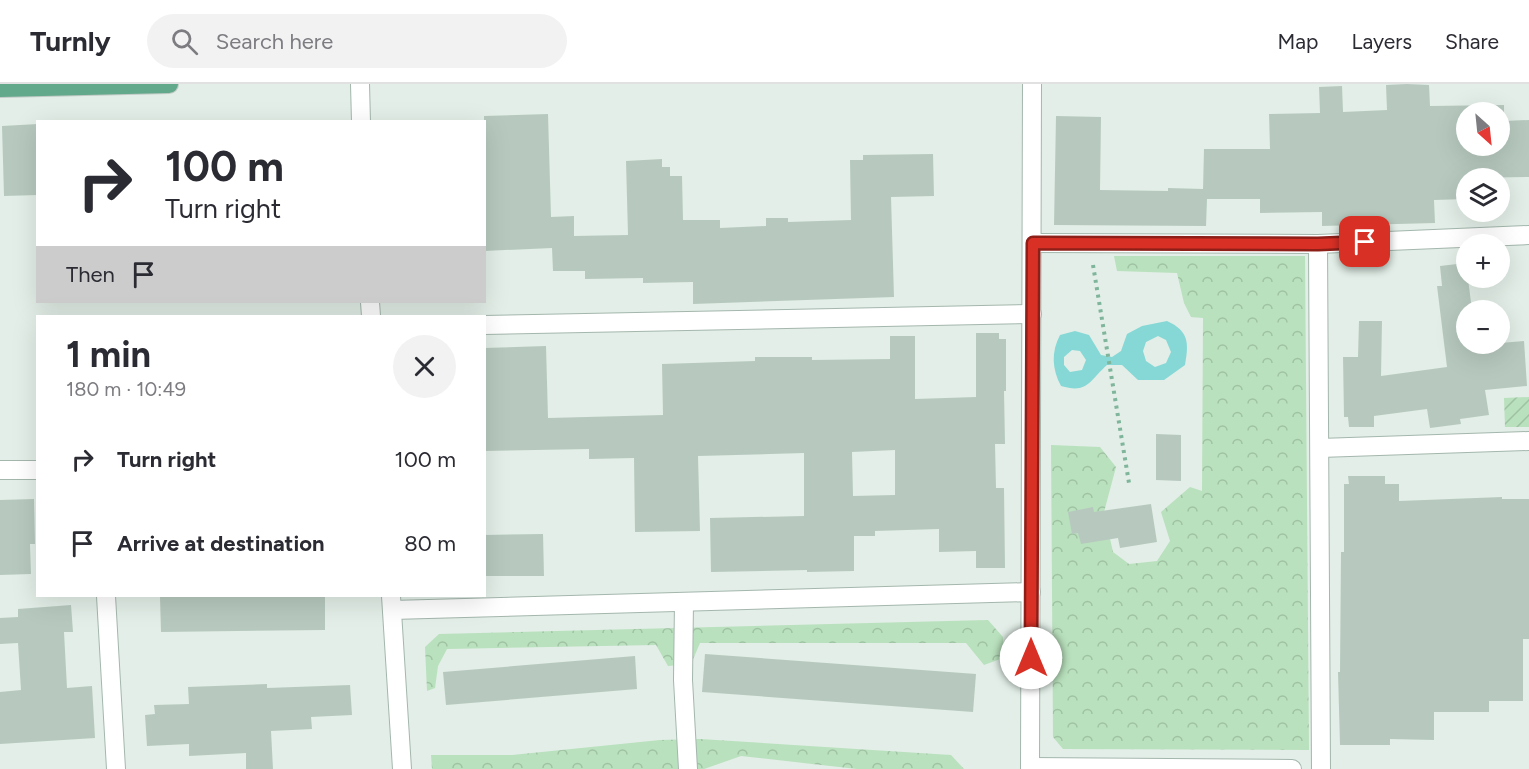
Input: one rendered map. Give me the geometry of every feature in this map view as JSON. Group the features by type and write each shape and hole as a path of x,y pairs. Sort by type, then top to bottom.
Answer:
{"main road":[{"path":"0,88 168,84"}],"street":[{"path":"360,84 362,120"},
{"path":"1032,84 1030,768 1292,769"},
{"path":"1033,243 1318,244 1529,236"},
{"path":"1318,244 1321,769"},
{"path":"486,325 1032,314"},
{"path":"1320,448 1529,441"},
{"path":"0,470 36,470"},
{"path":"402,769 392,603 684,602 1031,592"},
{"path":"106,597 116,769"},
{"path":"684,602 683,680 688,769"}],"path":[{"path":"1089,243 1129,483"}],"green space":[{"path":"1114,256 1305,256 1309,750 1063,749 1053,737 1051,445 1100,447 1116,467 1104,512 1113,552 1129,564 1157,561 1170,541 1161,512 1190,487 1202,491 1203,318 1191,317 1184,303 1177,273 1117,271"},
{"path":"1529,397 1529,427 1505,427 1504,398"},
{"path":"988,620 1003,637 1003,658 984,665 966,643 700,643 691,664 668,666 656,645 447,649 438,666 435,688 427,691 425,647 439,634"},
{"path":"700,739 951,755 964,769 857,769 741,756 704,769 432,769 431,755 512,755 660,740"}],"water":[{"path":"1167,321 1180,329 1187,344 1185,365 1164,380 1138,380 1122,365 1107,365 1083,387 1061,386 1054,360 1055,348 1060,335 1075,331 1089,335 1101,355 1112,357 1121,351 1127,334 1142,326","holes":["1158,336 1166,340 1171,352 1166,363 1155,367 1146,361 1143,351 1146,342","1072,350 1080,351 1086,360 1082,370 1070,372 1064,365 1064,357"]}],"building":[{"path":"1386,85 1429,85 1430,106 1456,106 1456,156 1510,156 1510,121 1529,120 1529,177 1510,177 1510,168 1456,168 1456,199 1434,200 1435,223 1322,226 1322,212 1260,213 1260,199 1207,199 1206,226 1054,225 1056,116 1101,117 1100,190 1168,191 1168,188 1203,189 1204,149 1270,149 1269,114 1320,113 1319,87 1342,86 1343,112 1387,110"},
{"path":"548,114 551,217 574,216 574,236 628,235 626,161 662,159 662,167 670,167 670,176 682,176 683,220 720,220 720,228 766,226 766,218 788,218 788,222 851,220 850,160 863,160 863,155 933,154 934,196 891,197 894,297 693,304 693,282 643,283 643,278 585,279 585,271 553,271 552,248 486,251 486,120 484,116"},
{"path":"36,124 36,195 4,196 2,126"},
{"path":"1456,264 1456,288 1469,288 1471,300 1456,300 1456,354 1510,354 1510,342 1524,341 1527,386 1485,390 1489,415 1460,419 1461,424 1430,428 1427,409 1374,416 1374,427 1349,427 1348,417 1344,417 1343,357 1358,357 1359,321 1382,321 1381,376 1447,367 1437,286 1442,286 1440,266"},
{"path":"976,333 999,333 999,339 1006,339 1005,444 995,444 996,488 1004,488 1005,568 976,568 976,551 939,552 939,529 875,531 875,536 854,536 854,571 711,572 710,518 804,516 804,453 698,456 700,531 635,532 634,458 589,459 589,449 486,451 486,348 546,346 548,418 663,415 662,364 755,361 755,357 812,357 812,360 890,359 890,336 915,336 915,399 976,397","holes":["895,450 895,495 853,496 852,452"]},
{"path":"1156,434 1181,435 1181,481 1156,480"},
{"path":"1348,476 1385,476 1385,484 1399,484 1399,501 1502,497 1502,499 1529,499 1529,639 1523,639 1523,701 1489,701 1489,712 1434,712 1434,740 1390,739 1390,745 1340,745 1338,672 1340,672 1341,552 1344,552 1344,484 1349,484"},
{"path":"34,499 35,544 30,544 31,574 0,575 0,500"},
{"path":"1151,504 1157,542 1120,548 1118,538 1081,544 1078,533 1072,534 1068,512 1093,507 1094,512"},
{"path":"543,534 544,576 486,576 486,535"},
{"path":"160,597 325,597 325,630 161,632"},
{"path":"71,605 73,632 64,632 67,688 92,686 95,738 0,744 0,692 21,690 18,643 0,644 0,618 18,617 18,609"},
{"path":"705,654 976,674 973,712 702,692"},
{"path":"635,656 637,689 446,705 443,672"},
{"path":"267,684 267,688 350,685 352,715 311,717 312,729 271,731 273,769 246,769 246,753 189,756 189,744 147,746 145,715 155,714 154,705 189,704 188,687"}],"route":[{"path":"1031,658 1033,243 1318,244 1365,242"}]}
